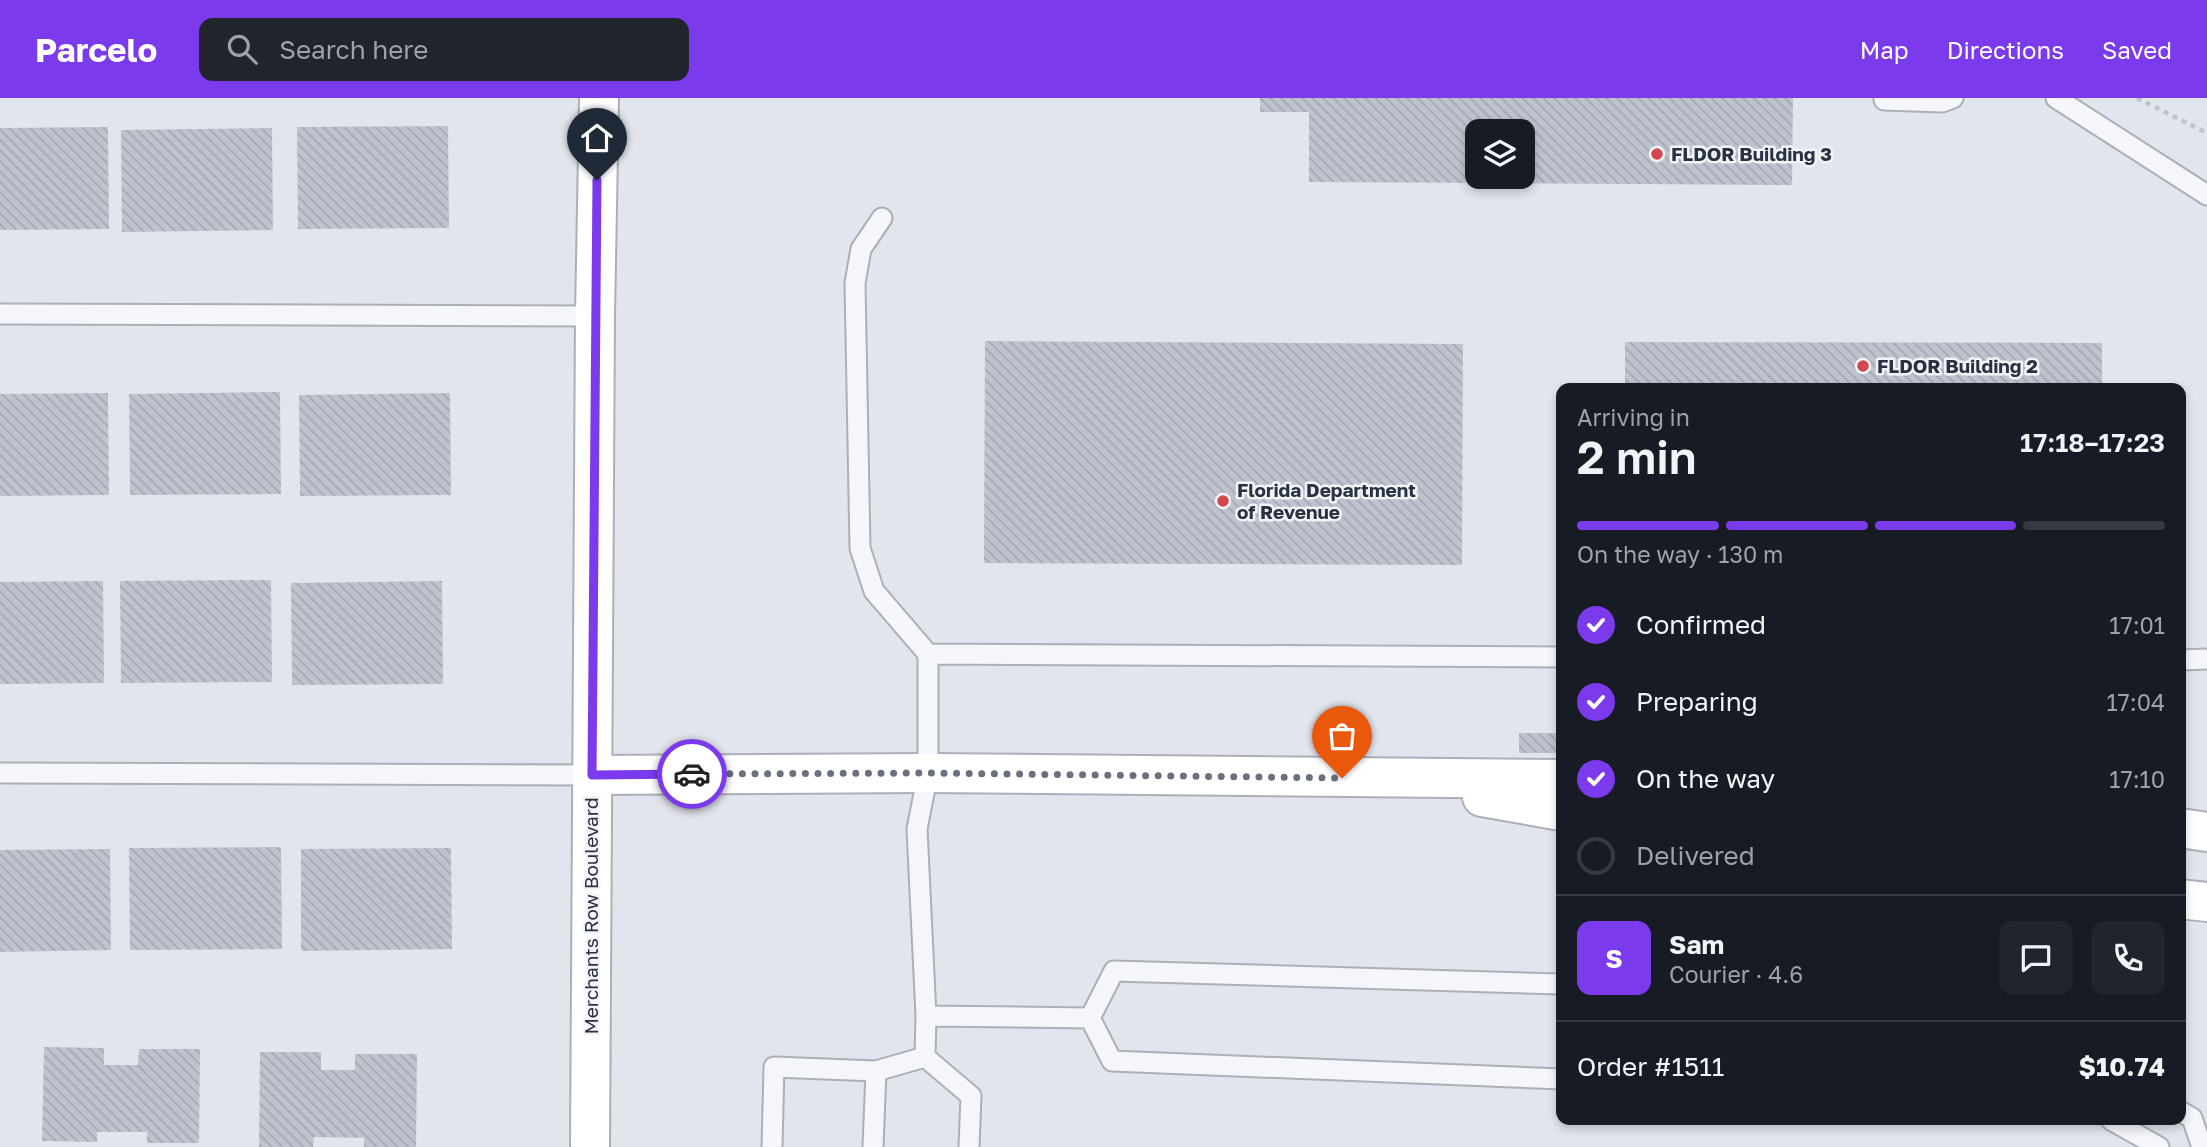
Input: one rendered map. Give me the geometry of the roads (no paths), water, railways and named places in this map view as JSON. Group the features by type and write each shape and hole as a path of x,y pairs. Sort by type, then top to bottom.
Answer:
{"street":[{"name":"Merchants Row Boulevard","path":"590,1147 595,316 599,98"},
{"path":"592,775 928,773 1556,779"},
{"path":"1369,778 1556,810"},
{"path":"2186,829 2207,832"},
{"path":"2186,900 2207,902"}],"lane":[{"path":"1884,100 1942,102 1953,98"},
{"path":"2056,98 2207,195"},
{"path":"882,218 861,249 855,283 859,548 874,591 928,654 928,773 917,829 926,1016 925,1057"},
{"path":"0,314 595,316"},
{"path":"928,654 1556,657"},
{"path":"2186,660 2207,659"},
{"path":"0,773 592,775"},
{"path":"1090,1018 1114,971 1556,984"},
{"path":"926,1016 1090,1018"},
{"path":"1090,1018 1112,1061 1556,1079"},
{"path":"772,1147 774,1067 876,1071 925,1057"},
{"path":"925,1057 971,1096 969,1147"},
{"path":"873,1147 876,1071"},
{"path":"2186,1114 2192,1118 2202,1147"},
{"path":"2120,1125 2159,1147"}],"place":[{"name":"FLDOR Building 3","path":"1657,154"},
{"name":"FLDOR Building 2","path":"1863,366"},
{"name":"Florida Department of Revenue","path":"1223,501"}]}
